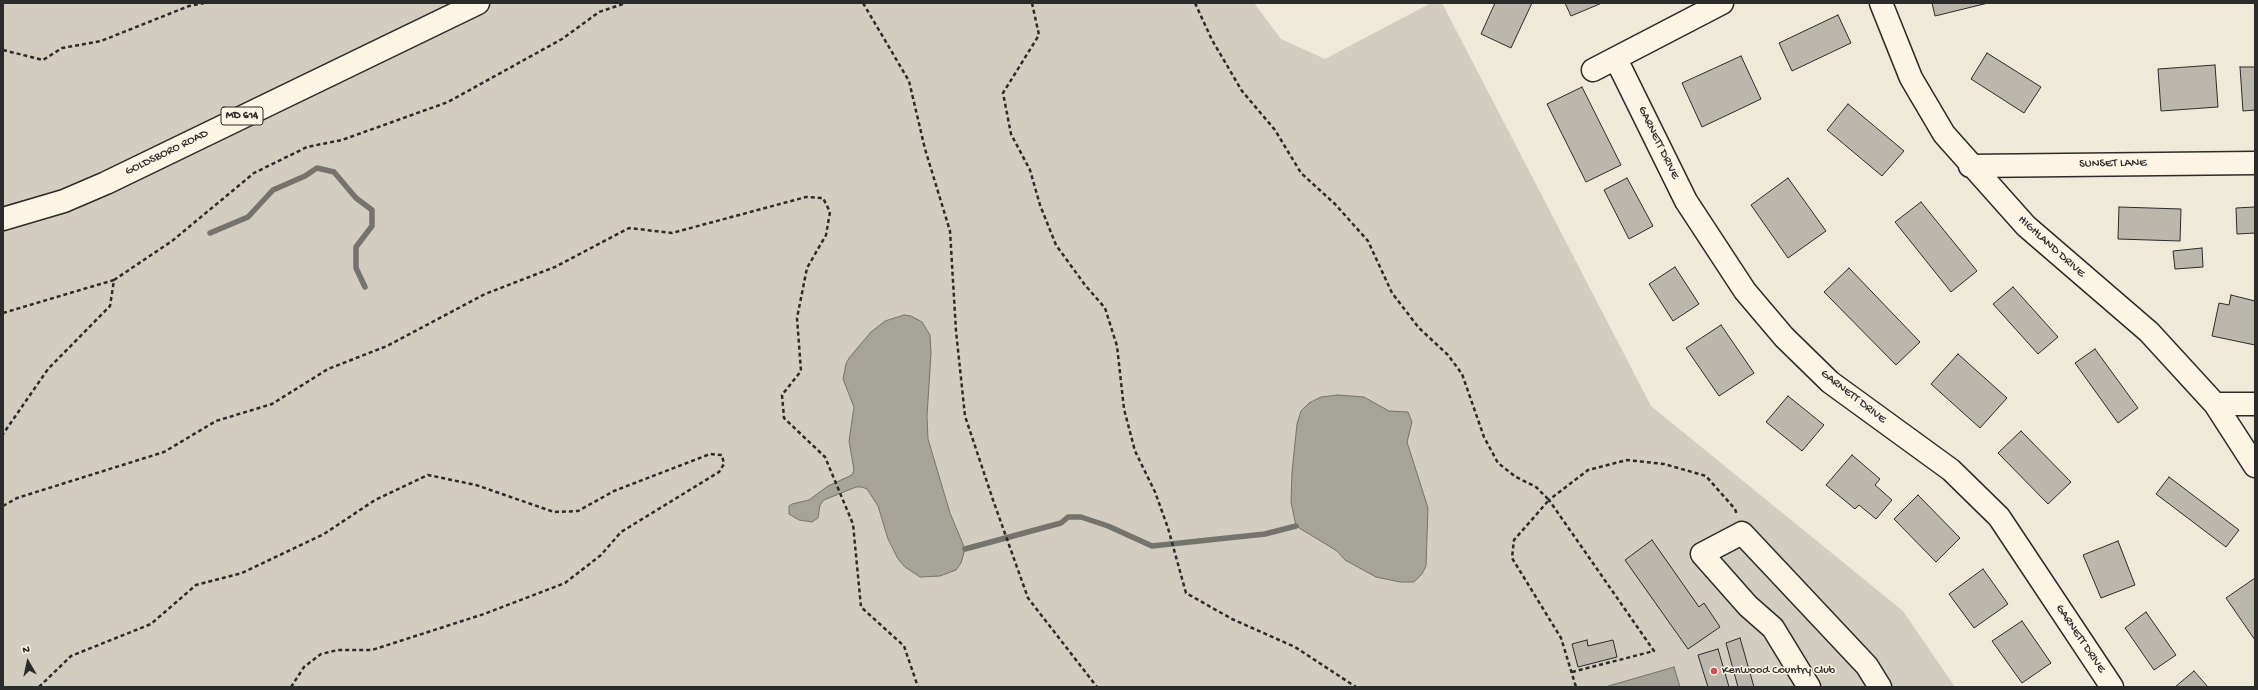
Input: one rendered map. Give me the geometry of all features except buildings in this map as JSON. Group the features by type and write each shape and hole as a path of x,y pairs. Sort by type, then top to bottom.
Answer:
{"street":[{"name":"GOLDSBORO ROAD","path":"3,219 64,200 106,183 478,3"},
{"path":"1593,70 1722,3"},
{"name":"HIGHLAND DRIVE","path":"1881,3 1910,78 1944,134 1970,166 2026,226 2149,332 2215,404 2253,455"},
{"name":"GARNETT DRIVE","path":"1616,59 1686,201 1745,291 1784,337 1830,382 1952,470 1999,517 2112,687"},
{"name":"SUNSET LANE","path":"1970,166 2255,163"},
{"path":"2215,404 2255,404"},
{"path":"1809,687 1773,628 1748,606 1702,554 1742,533 1867,666 1880,687"}],"path":[{"path":"3,50 43,60 62,48 101,41 189,6 204,3"},
{"path":"3,312 114,280 172,241 254,172 307,147 342,140 448,102 562,39 599,12 626,3"},
{"path":"863,3 909,81 925,149 950,231 956,323 965,416 993,500 1028,598 1097,687"},
{"path":"1032,3 1039,35 1003,93 1011,134 1030,170 1040,205 1056,245 1085,285 1105,308 1117,346 1124,409 1135,451 1155,492 1170,533 1186,593 1232,619 1296,647 1356,687"},
{"path":"1195,3 1212,40 1242,91 1275,130 1301,173 1335,204 1368,241 1392,292 1420,328 1448,355 1462,374 1484,436 1498,463 1516,477 1536,487 1549,500 1654,651 1572,672"},
{"path":"3,506 17,498 164,452 216,421 272,404 328,369 387,346 485,294 555,267 629,228 672,233 806,197 823,198 830,212 826,235 807,268 797,318 801,372 782,395 784,418 826,457 853,524 861,607 904,646 918,687"},
{"path":"3,434 48,369 110,306 114,280"},
{"path":"39,687 71,656 151,624 196,584 242,573 318,538 375,500 428,475 476,485 554,512 578,511 614,491 710,454 722,455 724,464 719,472 621,532 601,555 565,583 484,614 372,650 338,650 321,654 304,667 292,687"},
{"path":"1576,687 1561,638 1512,558 1514,540 1549,500 1588,470 1627,460 1664,464 1706,476 1735,509 1742,533"}],"shaded area":[{"path":"3,3 1254,3 1281,39 1325,59 1431,3 1442,3 1651,406 1903,611 1955,687 3,687"},
{"path":"904,315 911,316 922,322 930,335 931,353 927,416 928,439 950,513 965,549 961,563 956,570 940,576 920,577 905,567 898,559 888,539 878,506 867,489 856,487 824,500 820,505 818,518 812,522 799,520 789,514 789,506 792,504 809,500 828,486 852,475 854,470 849,441 854,407 843,379 846,364 849,358 871,332 885,321"},
{"path":"1338,395 1364,397 1389,411 1408,412 1412,422 1407,442 1428,508 1426,566 1422,574 1414,582 1400,582 1376,577 1345,560 1337,551 1296,526 1291,502 1292,472 1297,424 1301,411 1309,403 1321,397"},
{"path":"1674,667 1680,687 1605,687"}],"waterway":[{"path":"210,233 248,217 273,190 305,176 317,168 334,172 356,198 372,210 372,226 356,247 356,268 365,287"},
{"path":"965,549 1061,523 1068,517 1081,517 1108,526 1152,546 1265,534 1296,526"}],"place":[{"name":"Kenwood Country Club","path":"1714,671"}]}
